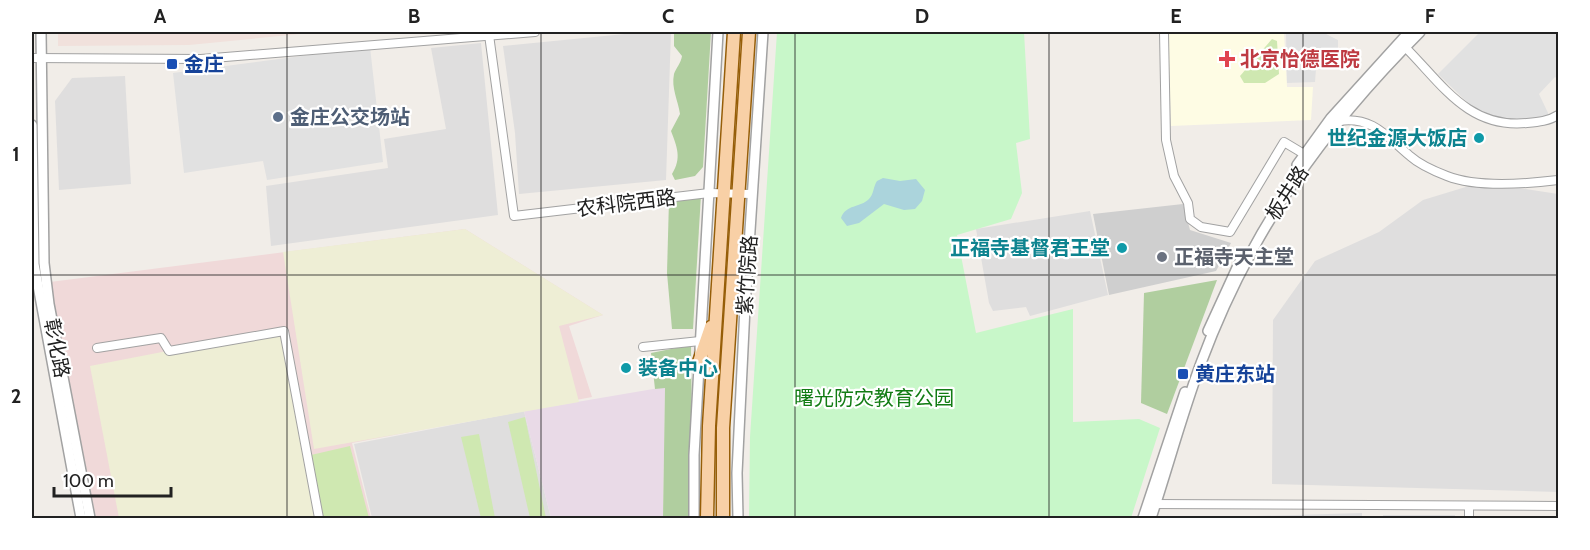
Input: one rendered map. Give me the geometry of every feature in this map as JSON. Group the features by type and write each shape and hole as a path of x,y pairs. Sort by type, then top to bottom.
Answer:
{"main road":[{"name":"紫竹院路","path":"707,519 734,32"},
{"name":"紫竹院路","path":"723,519 723,428 749,32"},
{"path":"699,362 717,312"}],"street":[{"name":"彰化路","path":"41,32 36,58 44,263 49,304 90,519"},
{"path":"36,58 201,59 535,32"},
{"path":"694,519 693,455 718,32"},
{"name":"紫竹院路","path":"738,519 736,473 763,32"},
{"path":"1164,32 1166,140 1174,176 1188,203 1190,219 1201,227 1230,232 1284,142 1305,154"},
{"path":"1143,519 1152,504 1190,378 1221,298 1248,245 1305,154 1374,68 1409,32"},
{"name":"板井路","path":"1151,519 1152,504 1202,362 1227,300 1253,247 1290,185 1338,121 1420,32"},
{"name":"农科院西路","path":"489,35 514,216 709,193 752,194"},
{"path":"1405,47 1463,107 1476,116 1517,124 1537,122 1558,115"},
{"path":"1338,121 1363,121 1382,129 1411,157 1449,177 1527,184 1558,180"},
{"name":"彰化路","path":"32,125 35,296 81,519"},
{"path":"97,348 161,338 169,351 281,329 284,331 319,519"},
{"path":"643,347 700,342"},
{"path":"1152,504 1558,506"},
{"path":"1469,506 1469,519"}],"shaded area":[{"path":"58,32 321,32 189,45 58,46"},
{"path":"645,32 671,32 666,180 519,194 515,133 503,46"},
{"name":"北京怡德医院","path":"1168,32 1284,32 1287,87 1313,87 1311,120 1171,126"},
{"path":"1286,32 1326,32 1338,40 1338,51 1327,57 1327,68 1316,69 1315,82 1287,83"},
{"path":"1480,32 1558,32 1558,79 1555,77 1539,94 1549,115 1523,121 1489,117 1472,107 1438,74"},
{"path":"481,43 498,215 271,246 266,186 388,168 384,139 446,129 431,48"},
{"name":"金庄公交场站","path":"370,47 383,162 267,180 263,161 184,173 173,73"},
{"path":"125,76 131,184 59,190 55,101 72,78"},
{"path":"1469,186 1520,188 1558,194 1558,492 1272,484 1273,320 1315,261 1379,232 1423,200"},
{"name":"正福寺天主堂","path":"1183,204 1190,230 1231,243 1216,271 1109,295 1093,214"},
{"path":"1090,211 1108,295 1030,316 1026,307 993,311 989,303 976,229"},
{"path":"465,229 603,315 569,326 592,397 352,443 371,518 96,518 50,282"},
{"path":"665,387 663,518 551,518 524,411"},
{"path":"524,411 551,518 372,518 354,444"},
{"path":"1362,513 1362,518 1189,518"},
{"path":"1383,515 1455,515 1455,518 1383,518"}],"green space":[{"path":"674,32 711,32 703,167 695,176 675,180 672,174 677,163 678,152 671,131 680,114 673,79 682,56 674,46"},
{"name":"曙光防灾教育公园","path":"777,32 1024,32 1030,139 1016,143 1022,193 1011,219 957,235 976,333 1073,309 1073,422 1139,419 1160,428 1131,518 749,518 750,437"},
{"path":"1272,39 1277,41 1279,74 1265,83 1244,83 1240,76"},
{"path":"701,195 693,329 672,329 667,273 669,200"},
{"path":"465,229 603,315 559,326 579,402 314,449 283,252"},
{"path":"1217,280 1167,414 1141,403 1144,293"},
{"path":"281,329 317,518 119,518 90,366"},
{"path":"691,345 693,518 663,518 665,388 655,389 651,353"},
{"path":"525,417 546,518 530,518 508,422"},
{"path":"479,434 495,518 481,518 461,437"},
{"path":"350,446 369,518 322,518 311,455"}],"water":[{"path":"883,178 900,181 916,179 925,190 922,201 915,209 904,210 884,204 859,223 847,226 841,218 846,210 869,199 877,181"}],"place":[{"name":"北京怡德医院","path":"1227,59"},
{"name":"金庄","path":"172,64"},
{"name":"金庄公交场站","path":"278,117"},
{"name":"世纪金源大饭店","path":"1479,138"},
{"name":"正福寺基督君王堂","path":"1122,248"},
{"name":"正福寺天主堂","path":"1162,257"},
{"name":"装备中心","path":"626,368"},
{"name":"黄庄东站","path":"1183,374"}]}
